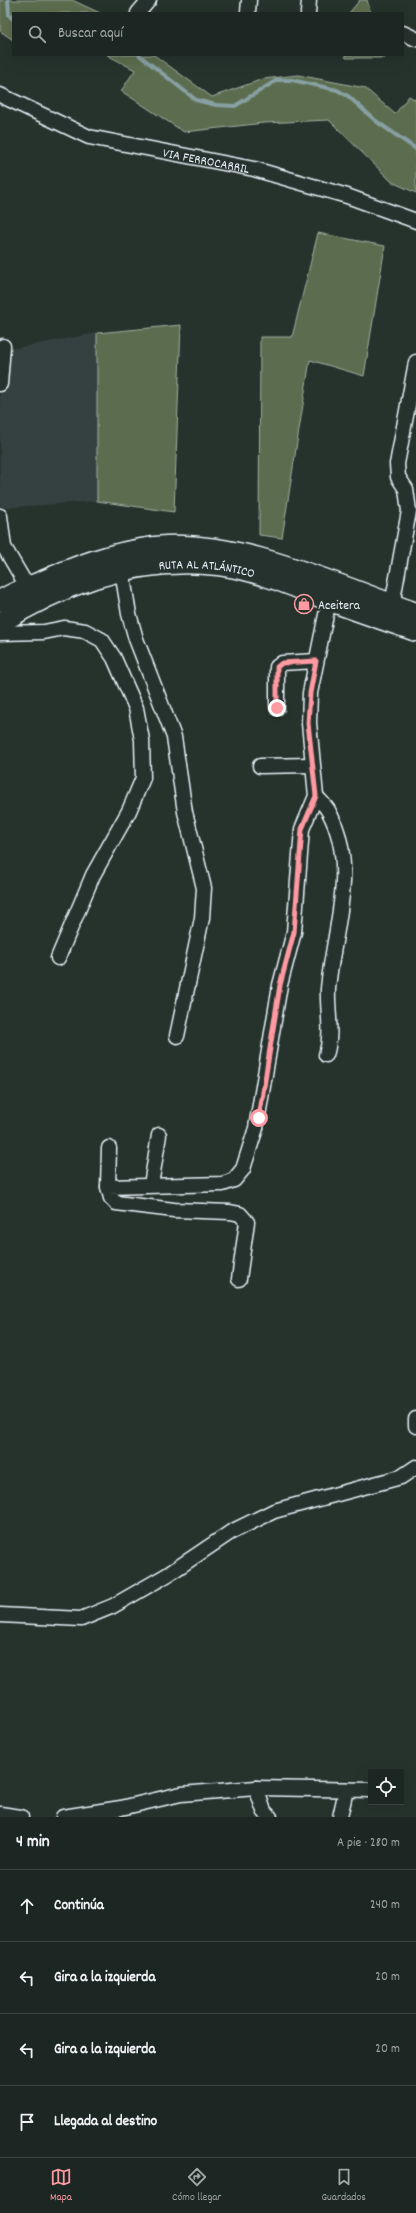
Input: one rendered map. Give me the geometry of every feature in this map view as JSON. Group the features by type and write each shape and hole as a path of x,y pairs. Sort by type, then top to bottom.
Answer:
{"highway":[{"name":"RUTA AL ATLÁNTICO","path":"0,601 71,569 106,557 166,546 221,550 281,564 416,613"},
{"name":"RUTA AL ATLÁNTICO","path":"0,623 25,607 61,590 99,576 166,562 219,565 277,579 329,600 416,631"}],"street":[{"path":"139,12 149,0"},
{"path":"308,12 309,0"},
{"path":"404,33 416,39"},
{"name":"VIA FERROCARRIL","path":"0,95 89,137 254,169 347,196 416,221"},
{"path":"0,384 3,346"},
{"path":"392,605 409,511 406,489 398,477 397,464 416,362"},
{"path":"0,516 4,547 28,588"},
{"path":"122,571 129,614 136,639 174,737 185,812 204,888 202,918 177,1036"},
{"path":"326,1055 329,1046 328,990 344,875 337,832 329,811 316,796 311,765 308,723 310,693 329,600"},
{"path":"0,633 44,632 64,628 85,631 102,640 114,658 136,708 142,740 143,778 129,811 93,876 58,958"},
{"path":"277,708 277,667 282,663 316,661"},
{"path":"260,766 311,765"},
{"path":"108,1187 223,1184 234,1180 243,1169 259,1118 280,985 294,932 302,829 316,796"},
{"path":"151,1185 159,1135"},
{"path":"109,1148 108,1187 111,1198 116,1203 174,1210 230,1212 240,1214 247,1222 239,1280"},
{"path":"416,1419 416,1426"},
{"path":"0,1615 81,1619 113,1606 168,1574 231,1532 274,1511 401,1477 416,1467"},
{"path":"256,1788 264,1811 270,1817"},
{"path":"62,1817 121,1808 181,1794 256,1788 368,1790"},
{"path":"340,1817 346,1790"},
{"path":"0,1814 21,1817"}],"shaded area":[{"path":"97,333 97,501 0,508 0,351"}],"green space":[{"path":"0,0 72,0 98,12 12,12 12,39 0,31"},
{"path":"360,0 367,0 371,12 350,12"},
{"path":"109,56 155,56 212,97 263,79 298,75 365,88 395,114 409,96 416,100 416,193 392,182 329,120 264,123 184,132 121,91 135,70"},
{"path":"345,56 384,56 385,58 346,58"},
{"path":"318,233 385,246 364,376 310,360 282,538 259,535 260,337 292,337"},
{"path":"181,325 174,512 97,501 97,333"}],"waterway":[{"path":"8,0 9,15 12,18"},
{"path":"140,56 196,100 216,105 235,106 277,80 292,80 337,90 348,96 376,121 416,149"}],"place":[{"name":"Aceitera","path":"304,604"}],"route":[{"path":"259,1118 280,985 294,932 302,829 305,819 314,804 316,796 311,765 308,723 310,693 316,661 282,663 277,667 277,708"}]}
